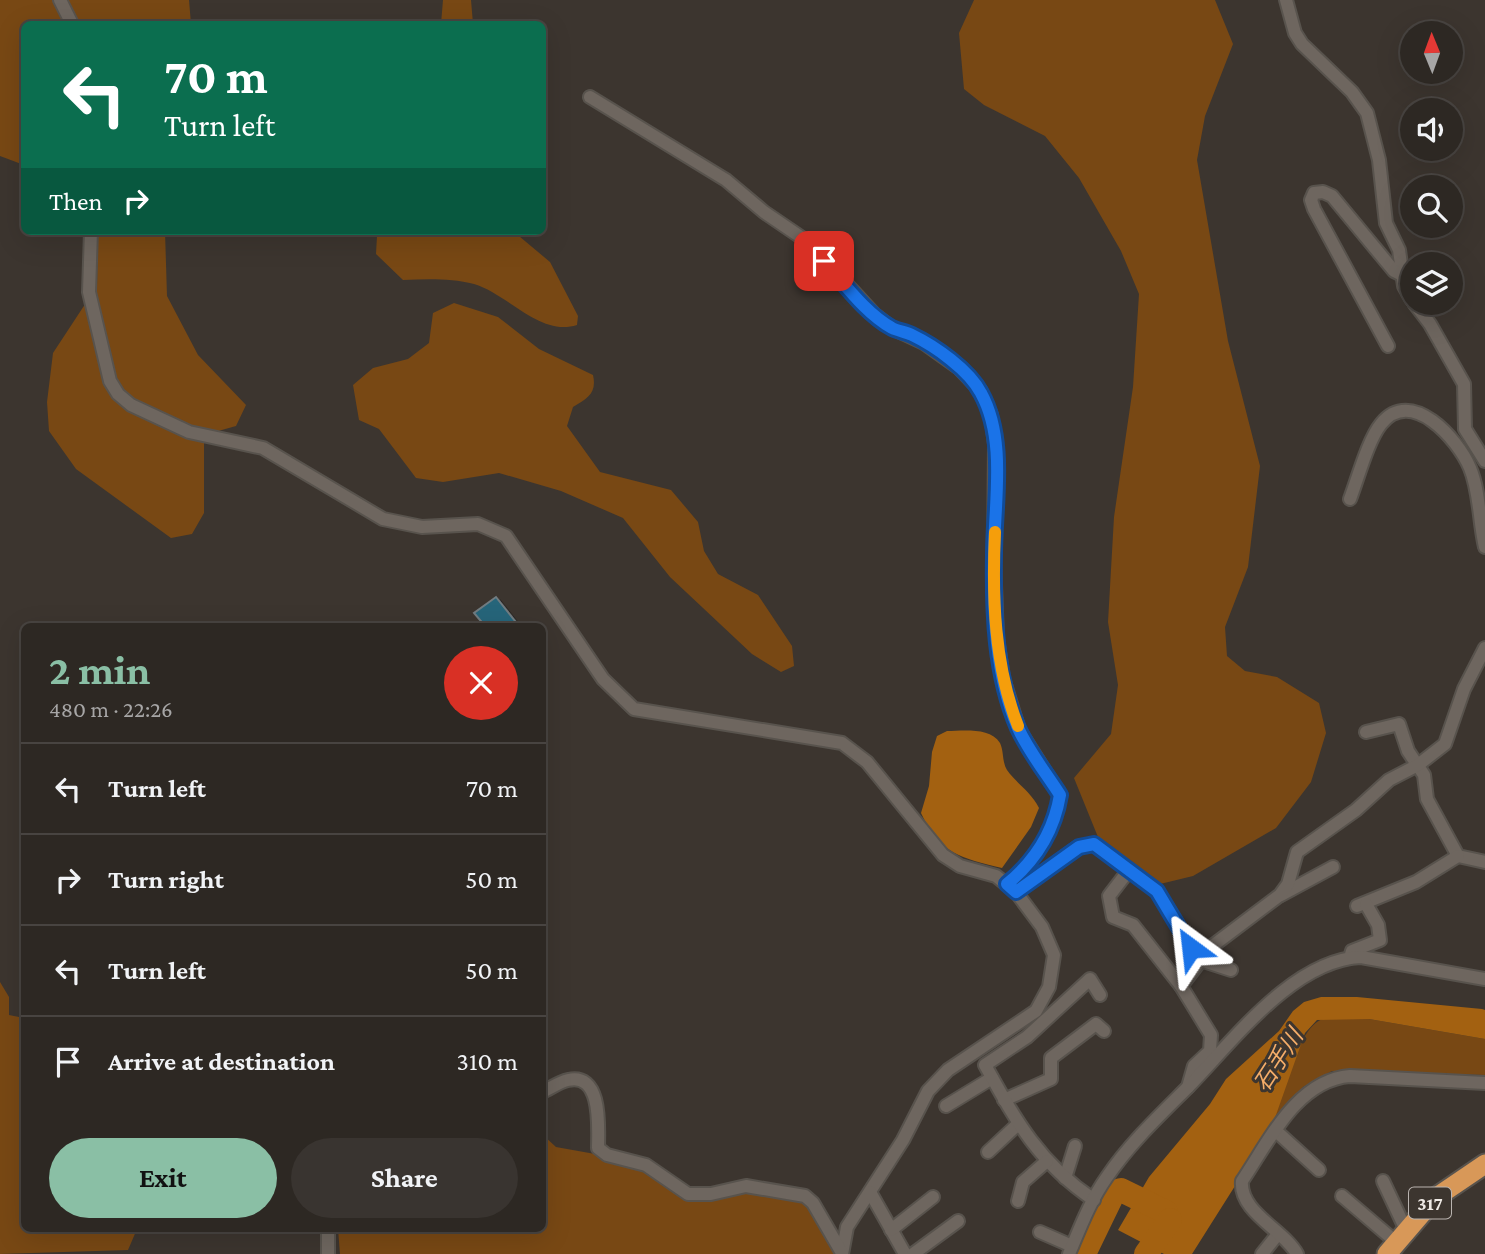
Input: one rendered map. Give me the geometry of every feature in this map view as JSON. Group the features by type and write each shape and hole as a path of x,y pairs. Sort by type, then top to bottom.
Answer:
{"highway":[{"name":"317","path":"1396,1246 1435,1198 1485,1164"}],"street":[{"path":"60,0 70,21"},
{"path":"1286,0 1295,33 1302,44 1352,92 1367,113 1378,160 1386,223 1399,250 1400,258"},
{"path":"590,97 726,180 764,212 808,242 874,314 892,328 924,343 959,368 980,390 991,415 995,444 994,556 997,639 1003,678 1019,730 1060,795 1057,814 1045,839 1012,888"},
{"path":"1388,346 1314,209 1311,200 1314,194 1323,191 1332,196 1394,271 1400,274"},
{"path":"91,235 89,292 92,305 110,381 117,394 131,405 189,432 263,447 362,509 383,519 422,527 478,524 506,536 603,679 634,709 842,743 867,762 943,855 960,866 996,876 1012,888 1042,927 1054,955 1053,972 1043,1001 1027,1019 937,1080 920,1102 903,1140 847,1227 842,1253"},
{"path":"1423,315 1464,384 1465,429 1485,461"},
{"path":"1350,499 1379,426 1388,416 1404,411 1421,412 1436,421 1469,466 1485,547"},
{"path":"1280,895 1287,884 1297,852 1356,810 1389,780 1418,765 1445,744 1464,689 1485,648"},
{"path":"1366,732 1399,724 1408,751 1424,775 1427,799 1458,856"},
{"path":"1012,888 1087,843 1094,844 1157,891 1200,960 1231,970"},
{"path":"1350,958 1357,947 1380,940 1378,925 1361,905 1416,882 1458,856 1485,862"},
{"path":"1181,986 1200,960 1241,922 1280,895 1333,867"},
{"path":"1129,870 1110,896 1113,917 1133,925 1181,986 1211,1035 1210,1051 1194,1066 1188,1087"},
{"path":"1040,1232 1071,1250 1107,1177 1160,1113 1271,1001 1296,982 1350,958 1485,979"},
{"path":"1094,1200 1047,1161 1017,1125 985,1065 1027,1037 1090,979 1100,995"},
{"path":"1004,1100 1051,1079 1051,1058 1096,1024 1104,1031"},
{"path":"946,1106 992,1078"},
{"path":"1297,1254 1292,1244 1278,1234 1246,1200 1241,1189 1242,1181 1276,1131 1308,1091 1333,1078 1472,1080 1485,1083"},
{"path":"546,1090 566,1080 575,1079 585,1084 596,1098 598,1149 607,1155 646,1165 688,1194 711,1194 746,1186 804,1196 813,1203 842,1253"},
{"path":"988,1152 1017,1125"},
{"path":"1276,1131 1320,1170"},
{"path":"1065,1178 1075,1146"},
{"path":"1018,1201 1023,1182 1047,1161"},
{"path":"1383,1181 1396,1246"},
{"path":"870,1192 905,1254"},
{"path":"891,1230 933,1196"},
{"path":"1342,1196 1396,1246"},
{"path":"913,1254 958,1221"},
{"path":"328,1232 328,1254"},
{"path":"1262,1254 1278,1234"}],"shaded area":[{"path":"0,0 189,0 191,21 21,21 21,164 0,156"},
{"path":"443,0 471,0 473,21 441,21"},
{"path":"974,0 1215,0 1233,44 1205,116 1197,160 1228,341 1260,466 1248,567 1225,627 1227,656 1245,671 1277,677 1319,703 1326,733 1311,782 1276,828 1193,876 1156,885 1100,842 1074,778 1111,734 1118,685 1108,622 1114,517 1133,387 1139,294 1121,251 1079,178 1045,136 984,105 964,89 959,33"},
{"path":"98,235 165,235 167,296 198,355 246,405 236,426 204,435 204,513 192,534 171,538 76,469 49,431 47,402 53,353 97,286"},
{"path":"518,235 550,262 578,316 577,325 563,327 537,320 487,289 474,284 430,279 403,280 376,254 377,236"},
{"path":"454,303 498,317 539,349 593,375 592,391 587,398 573,407 567,426 600,472 671,490 698,522 704,551 718,574 758,595 792,646 794,666 781,672 752,654 670,577 623,518 561,491 499,473 443,482 416,478 379,429 359,420 353,385 373,368 408,359 429,343 433,313"},
{"path":"0,982 9,997 9,1015 21,1017 21,1232 136,1232 128,1250 0,1254"},
{"path":"1326,1018 1369,1019 1485,1039 1485,1075 1332,1071 1303,1087 1271,1128 1298,1048 1316,1023"},
{"path":"546,1138 556,1147 595,1154 654,1172 694,1191 745,1187 794,1195 824,1212 839,1254 340,1254 338,1232 546,1232"}],"water":[{"path":"947,731 983,732 996,738 1000,743 1007,770 1039,808 1031,827 1002,868 963,857 944,846 928,827 921,813 929,786 932,752 937,736"},
{"path":"1321,997 1357,997 1482,1009 1485,1010 1485,1039 1369,1019 1317,1020 1305,1033 1271,1129 1192,1254 1164,1254 1118,1230 1149,1177 1210,1104 1226,1079 1279,1031 1293,1011 1304,1002"}],"building":[{"path":"496,597 517,623 482,623 474,613"}],"waterway":[{"path":"1084,1254 1114,1192 1121,1190 1166,1212"},
{"name":"石手川","path":"1146,1254 1170,1220"}],"slow traffic":[{"path":"995,532 997,639 1009,704 1018,726"}],"route":[{"path":"824,261 874,314 892,328 913,336 959,368 980,390 991,415 995,444 994,556 997,639 1003,678 1019,730 1060,795 1057,814 1034,858 1007,884 1016,892 1079,847 1087,843 1094,844 1157,891 1191,948"}]}
